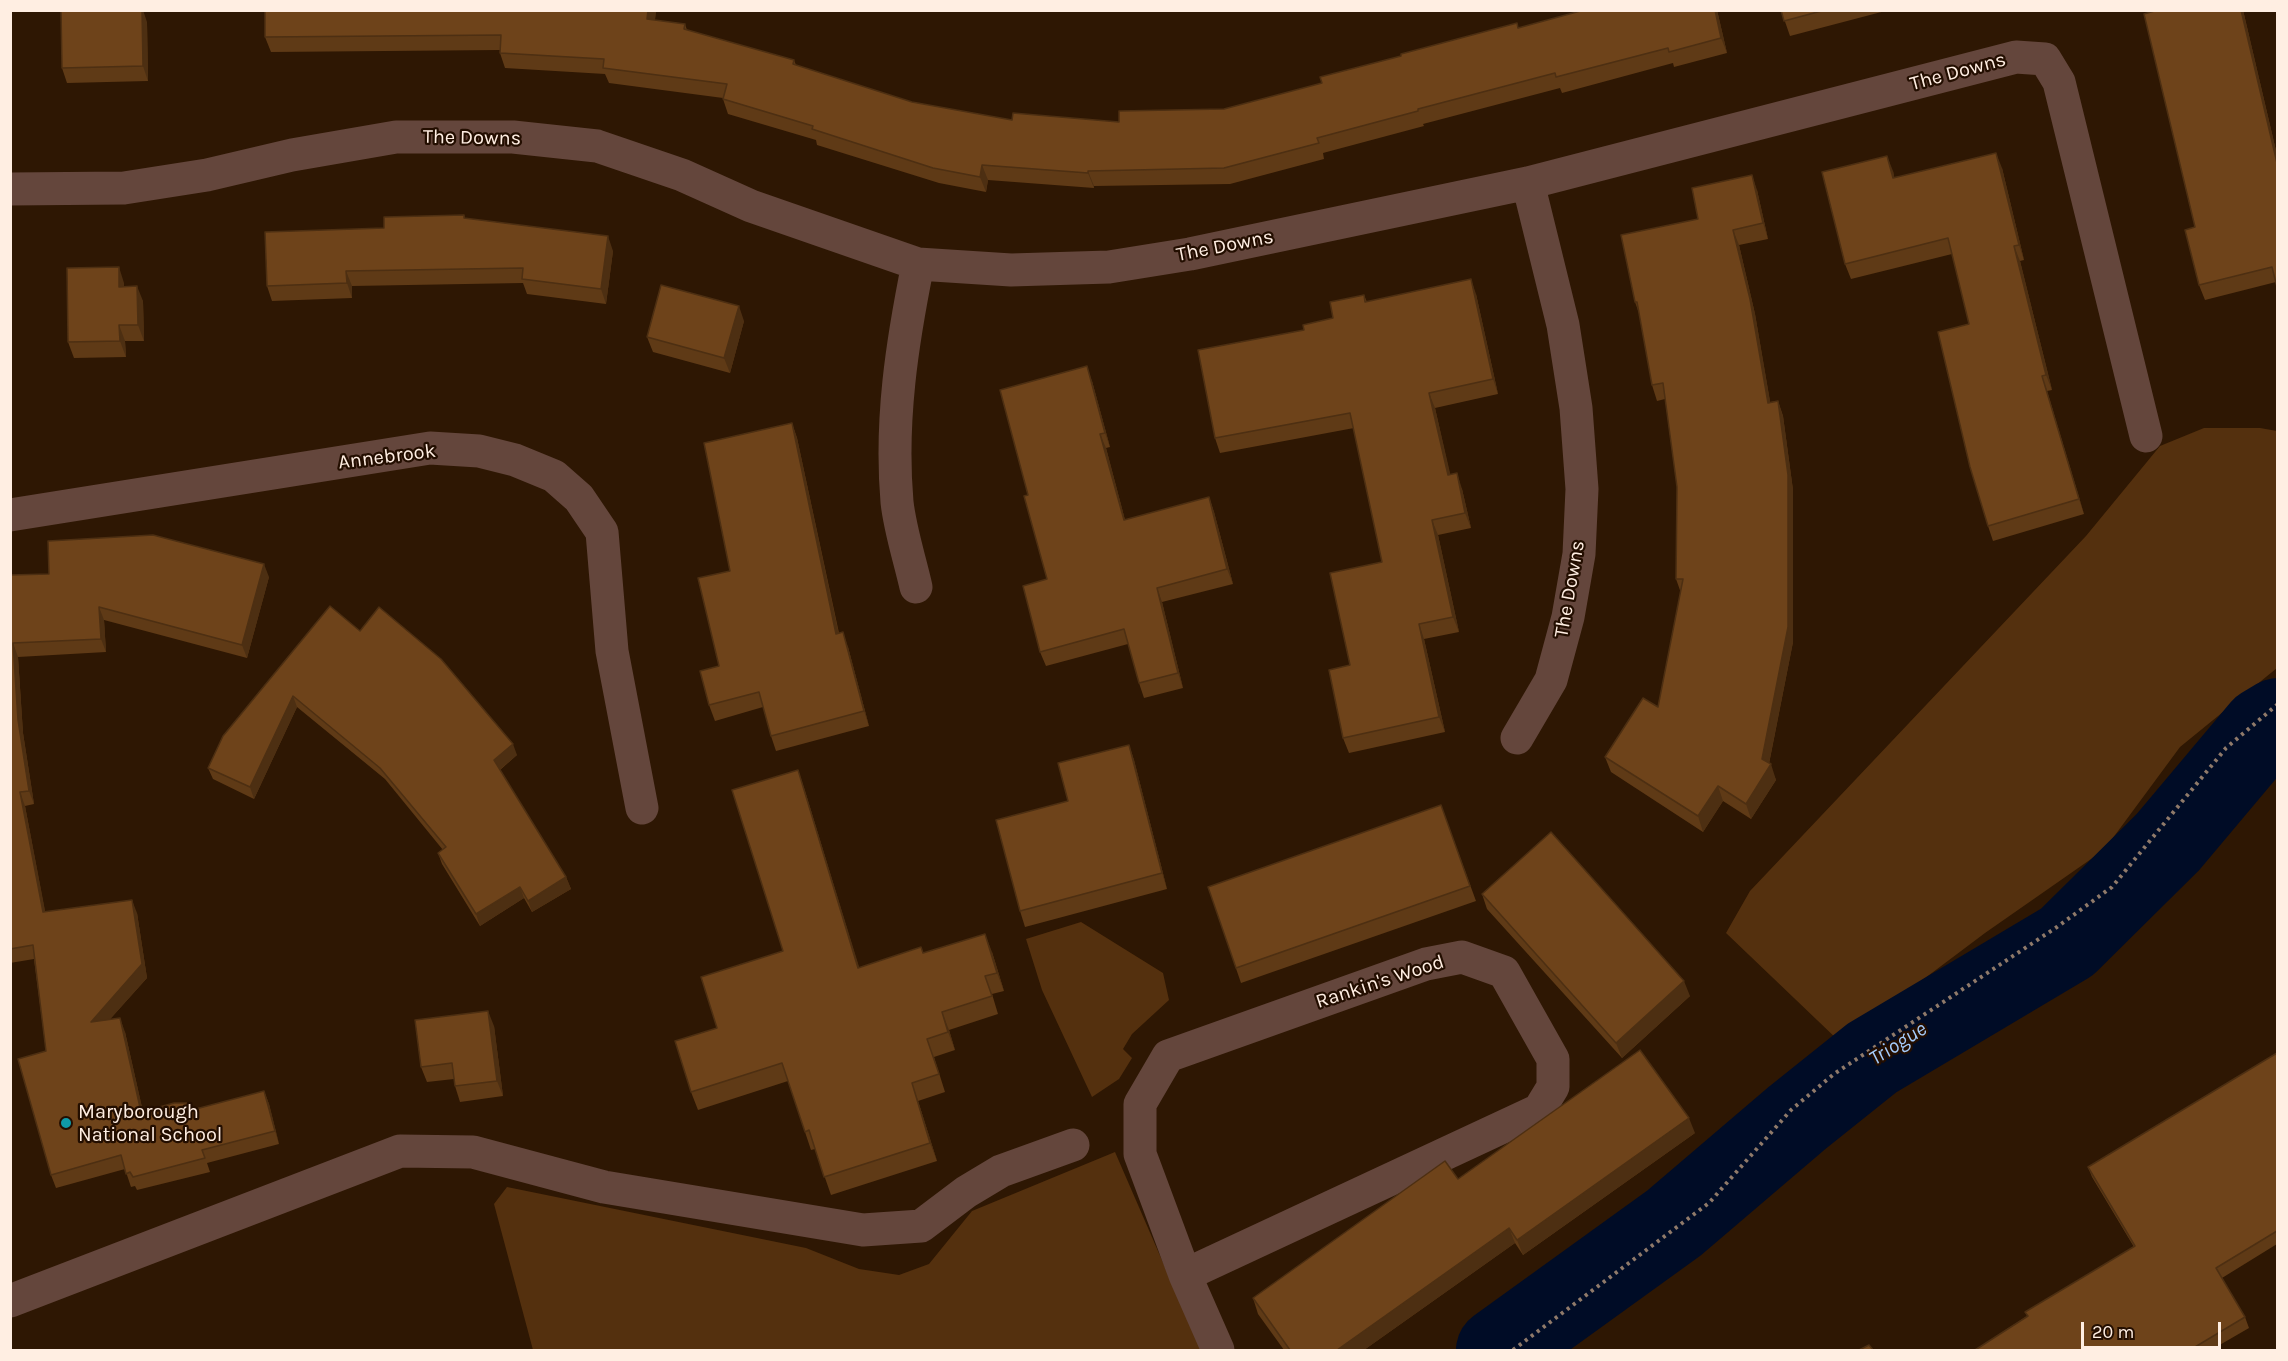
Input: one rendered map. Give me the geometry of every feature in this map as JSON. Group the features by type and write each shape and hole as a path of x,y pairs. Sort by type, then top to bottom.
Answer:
{"street":[{"name":"The Downs","path":"10,189 124,188 207,175 292,155 396,137 513,137 597,146 681,175 751,206 918,264 1011,270 1109,267 1190,254 1528,183 2016,57 2045,59 2059,82 2146,436"},
{"name":"The Downs","path":"1517,738 1551,680 1568,617 1579,554 1582,489 1576,408 1563,325 1528,183"},
{"path":"916,587 897,503 896,410 903,337 918,264"},
{"name":"Annebrook","path":"10,515 430,448 479,451 515,460 554,476 579,498 602,532 612,651 642,808"},
{"name":"Rankin's Wood","path":"1185,1275 1539,1110 1552,1087 1552,1059 1504,972 1462,957 1426,964 1168,1056 1140,1104 1140,1154 1185,1275 1218,1350"},
{"path":"10,1301 400,1151 474,1152 604,1187 863,1230 921,1226 966,1192 1001,1171 1073,1145"}],"path":[{"path":"1513,1350 1708,1203 1791,1110 1833,1074 2057,927 2112,887 2226,748 2277,704"}],"shaded area":[{"path":"2204,428 2260,428 2277,431 2277,668 2180,747 2104,850 1985,933 1840,1042 1726,933 1750,891 2086,536 2160,446"},
{"path":"1081,922 1163,973 1169,1000 1132,1034 1123,1049 1132,1058 1119,1079 1092,1097 1042,990 1026,939"},
{"path":"1115,1152 1201,1350 533,1350 494,1204 507,1187 806,1248 859,1269 899,1275 929,1264 972,1211"}],"building":[{"path":"61,10 142,10 143,66 62,68"},
{"path":"265,10 648,10 647,19 685,24 684,29 794,60 793,64 912,102 1012,120 1013,113 1119,122 1119,111 1224,109 1322,83 1320,77 1401,56 1401,54 1517,23 1518,28 1584,10 1715,10 1721,38 1669,52 1668,48 1556,77 1555,73 1418,109 1418,111 1317,138 1319,143 1224,168 1088,171 1088,173 982,165 980,177 933,168 812,129 813,126 723,99 727,84 603,68 604,59 500,53 501,35 265,37"},
{"path":"1781,10 1825,10 1784,21"},
{"path":"2158,10 2241,10 2277,163 2277,287 2272,267 2199,285 2185,230 2195,227 2144,14"},
{"path":"1996,153 2019,245 2014,246 2046,375 2042,376 2079,499 1988,526 1970,467 1938,332 1969,324 1948,238 1845,264 1822,172 1887,156 1893,178"},
{"path":"1752,175 1763,223 1733,230 1750,299 1768,403 1778,401 1788,475 1788,627 1762,759 1771,764 1746,804 1718,786 1698,816 1605,757 1643,698 1658,707 1683,579 1676,579 1677,487 1663,383 1652,385 1637,302 1635,302 1621,235 1698,219 1692,188"},
{"path":"464,215 464,218 608,236 601,289 522,279 523,268 346,271 347,283 267,286 265,232 384,228 384,217"},
{"path":"119,267 119,287 137,286 138,325 119,325 120,341 68,342 67,268"},
{"path":"1471,279 1493,379 1429,393 1448,475 1457,473 1465,513 1432,520 1453,617 1419,624 1439,717 1343,738 1329,670 1350,665 1330,573 1382,562 1350,413 1215,438 1198,350 1304,330 1303,325 1333,318 1330,302 1364,295 1365,302"},
{"path":"661,285 739,306 724,358 647,337"},
{"path":"1087,366 1105,433 1100,434 1124,520 1209,497 1227,569 1157,588 1178,673 1139,683 1124,629 1040,652 1023,586 1047,579 1024,496 1028,495 1000,390"},
{"path":"792,423 836,634 843,632 864,711 771,736 759,692 709,705 700,671 719,666 698,578 730,571 704,443"},
{"path":"153,535 264,564 242,645 99,607 101,639 13,643 18,720 29,791 20,792 43,912 132,900 142,964 91,1022 120,1018 141,1112 174,1103 190,1103 192,1110 264,1091 275,1131 202,1150 205,1158 133,1177 130,1172 126,1174 121,1155 51,1175 18,1059 46,1051 33,945 10,949 10,575 49,574 48,541"},
{"path":"330,606 360,631 379,607 441,659 513,744 494,760 566,877 528,901 520,887 476,914 438,853 446,847 380,768 293,696 250,787 208,768 223,736"},
{"path":"1129,745 1162,873 1020,911 996,820 1068,801 1058,763"},
{"path":"798,770 858,968 921,947 923,953 985,934 997,973 985,976 992,996 942,1012 948,1032 927,1039 939,1074 912,1083 930,1143 824,1177 809,1130 805,1132 782,1063 691,1092 675,1041 717,1028 701,977 783,951 732,790"},
{"path":"1441,805 1470,886 1236,968 1208,887"},
{"path":"1551,832 1684,981 1616,1043 1482,894"},
{"path":"488,1011 497,1081 455,1086 452,1063 421,1067 415,1020"},
{"path":"1640,1050 1689,1118 1517,1240 1509,1228 1337,1350 1290,1350 1253,1298 1445,1161 1458,1179"},
{"path":"2277,1053 2277,1231 2216,1268 2245,1317 2190,1350 1975,1350 2028,1316 2025,1312 2135,1246 2088,1167"},
{"path":"1869,1345 1873,1350 1859,1350"}],"waterway":[{"name":"Triogue","path":"1498,1350 1674,1223 1797,1118 1872,1058 2067,942 2168,842 2263,729 2278,720"}],"place":[{"name":"Maryborough National School","path":"66,1123"}]}
